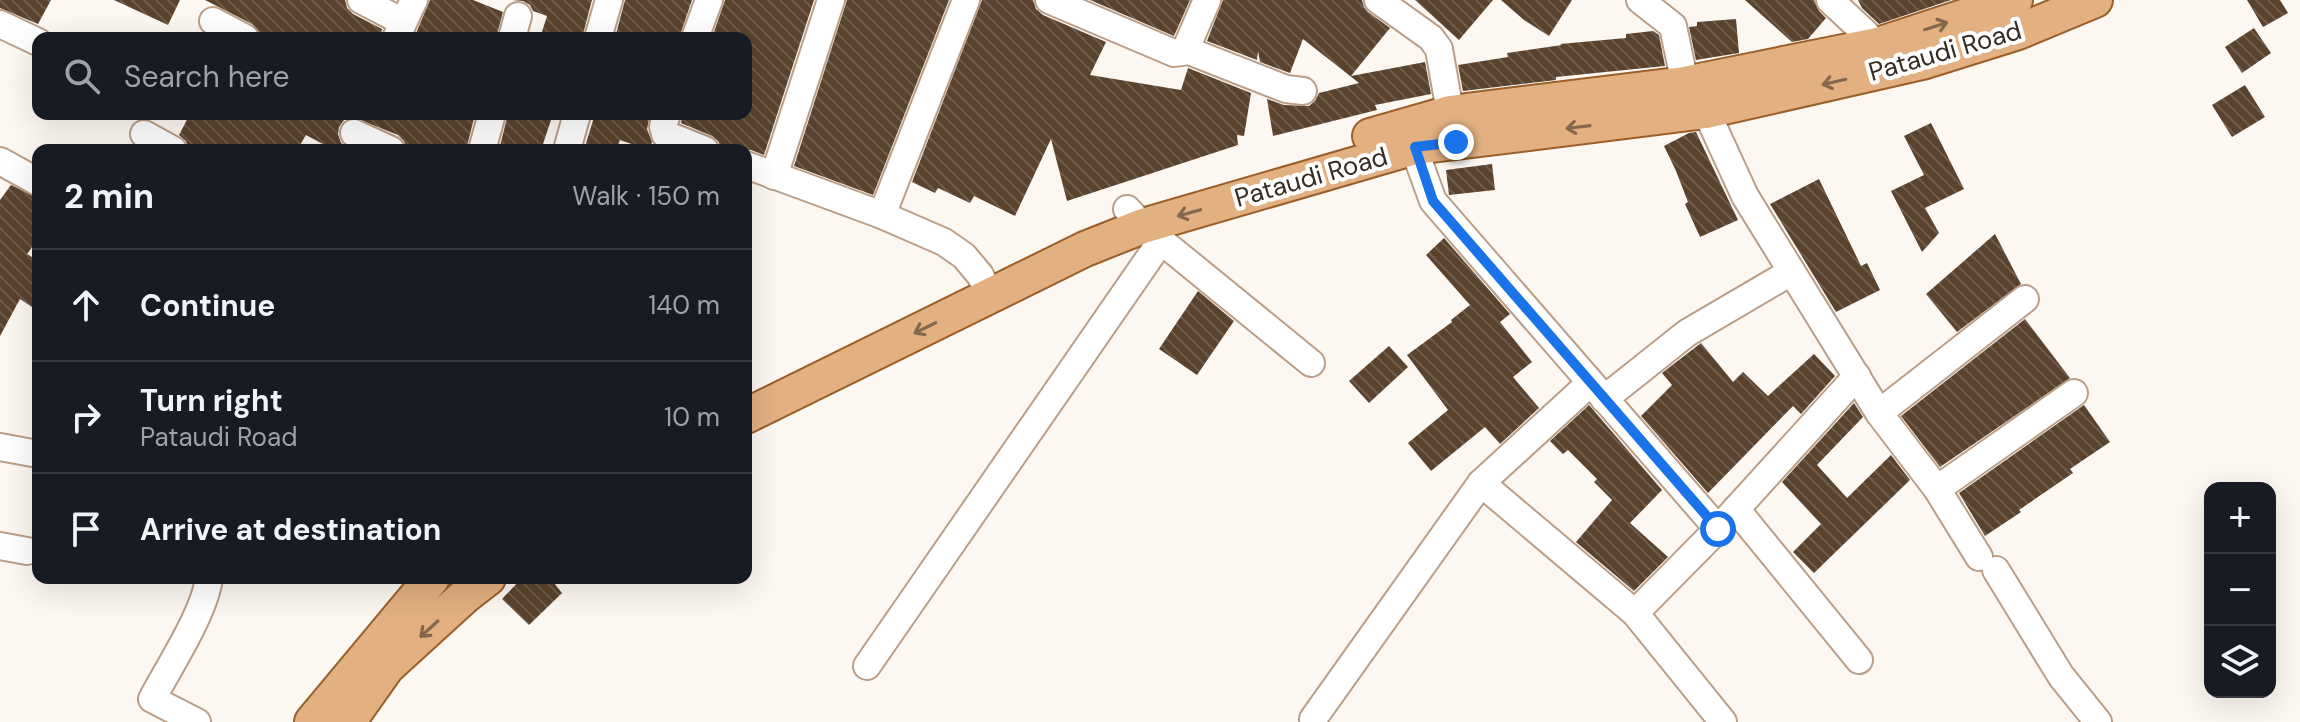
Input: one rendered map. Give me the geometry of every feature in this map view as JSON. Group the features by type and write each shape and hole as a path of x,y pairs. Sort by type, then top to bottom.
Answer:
{"main road":[{"name":"Pataudi Road","path":"1698,92 1922,62 2012,9 2095,0"},
{"path":"752,413 985,285 1024,253 1144,226 1149,200 1453,127 1698,92 2012,9"},
{"path":"752,388 985,285"},
{"path":"312,722 427,584"},
{"path":"348,722 387,667 480,584"}],"street":[{"path":"361,0 404,20"},
{"path":"600,32 609,0"},
{"path":"697,32 709,0"},
{"path":"774,176 831,0"},
{"path":"882,215 966,0"},
{"path":"1049,0 1174,53 1189,51 1286,89 1303,91"},
{"path":"1189,51 1188,44 1207,0"},
{"path":"1378,0 1431,38 1439,49 1453,127"},
{"path":"1640,0 1673,26 1698,92 1745,196 1879,413 1937,489 2061,676 2098,722"},
{"path":"1830,0 1878,45"},
{"path":"213,21 234,32"},
{"path":"0,24 32,39"},
{"path":"484,144 490,120"},
{"path":"569,144 575,120"},
{"path":"665,120 665,134 690,144"},
{"path":"354,132 379,144"},
{"path":"144,134 162,144"},
{"path":"1410,136 1433,201 1718,529"},
{"path":"752,167 882,215 944,242 964,256 985,285"},
{"path":"4,170 32,180"},
{"path":"867,666 1144,226 1311,363"},
{"path":"1313,719 1481,483 1597,391 1791,272"},
{"path":"1879,413 2025,299"},
{"path":"1635,613 1718,529 1857,376"},
{"path":"1937,489 2074,393"},
{"path":"0,447 32,453"},
{"path":"1481,483 1635,613 1723,722"},
{"path":"1736,509 1859,660"},
{"path":"0,546 27,551"},
{"path":"197,722 152,699 200,609 208,584"}],"building":[{"path":"0,0 51,0 38,24 0,8"},
{"path":"114,0 180,0 168,25"},
{"path":"205,0 345,0 353,14 382,29 381,32 259,32 252,24"},
{"path":"430,0 473,0 503,12 498,32 417,32"},
{"path":"512,0 592,0 584,32 542,32 547,16 533,11 523,1"},
{"path":"625,0 692,0 681,32 617,32"},
{"path":"725,0 814,0 764,155 752,150 752,144 720,144 712,136 681,123 682,120 752,120 752,32 714,32"},
{"path":"847,0 949,0 873,195 794,166"},
{"path":"982,0 1033,0 1036,9 1043,15 1106,42 1090,75 1181,90 1188,68 1251,93 1244,136 1237,135 1238,145 1067,201 1051,139 1015,216 974,196 970,203 938,188 935,193 912,182"},
{"path":"1090,0 1190,0 1174,36"},
{"path":"1223,0 1362,0 1368,12 1390,28 1351,76 1425,62 1431,94 1375,105 1377,110 1273,136 1267,99 1284,105 1309,106 1319,93 1359,83 1303,39 1290,73 1260,62 1258,51 1257,60 1207,41"},
{"path":"1415,0 1493,0 1459,40"},
{"path":"1501,0 1572,0 1549,36"},
{"path":"1745,0 1814,0 1826,18 1808,39 1792,42"},
{"path":"1858,0 1951,0 1879,24"},
{"path":"2247,0 2280,0 2288,13 2263,27"},
{"path":"1736,19 1739,53 1696,60 1689,27 1697,26 1697,22"},
{"path":"2254,28 2271,53 2242,73 2225,47"},
{"path":"1653,31 1659,35 1665,66 1556,77 1556,80 1463,91 1458,65 1508,57 1507,53 1626,38 1626,34"},
{"path":"2245,85 2265,117 2232,137 2212,105"},
{"path":"187,120 344,120 338,134 343,144 323,144 306,135 301,144 187,144 179,135"},
{"path":"360,120 474,120 468,144 405,144 398,135"},
{"path":"506,120 551,120 543,144 500,144"},
{"path":"593,120 649,120 647,129 651,144 632,144 620,140 618,144 586,144"},
{"path":"1931,123 1964,189 1925,208 1939,233 1922,252 1891,191 1924,175 1904,136"},
{"path":"1696,132 1738,220 1700,237 1664,146"},
{"path":"1492,164 1495,190 1449,195 1446,170"},
{"path":"1819,179 1861,266 1867,263 1880,290 1836,312 1770,204"},
{"path":"11,185 32,195 32,247 27,254 32,257 32,307 20,299 0,336 0,200"},
{"path":"1995,234 2021,284 1957,332 1926,294"},
{"path":"1444,238 1510,314 1500,322 1532,362 1513,377 1539,408 1500,444 1485,427 1431,471 1408,443 1448,410 1407,355 1470,305 1426,255"},
{"path":"1198,291 1234,321 1197,375 1159,349"},
{"path":"2025,319 2070,378 1940,467 1901,416"},
{"path":"1701,343 1733,382 1743,372 1768,396 1814,354 1835,376 1801,414 1793,406 1708,493 1641,416 1672,385 1662,373"},
{"path":"1389,346 1408,367 1369,403 1349,381"},
{"path":"1854,403 1863,417 1817,465 1847,498 1891,455 1910,480 1814,573 1793,552 1821,524 1782,482"},
{"path":"1589,405 1662,490 1630,523 1668,557 1634,591 1576,542 1612,500 1594,482 1597,479 1568,450 1563,454 1550,441"},
{"path":"2084,405 2110,442 2070,469 2073,473 1985,536 1959,493"},
{"path":"516,584 555,584 562,593 529,625 502,599"}],"route":[{"path":"1456,142 1415,147 1433,201 1718,529"}]}
